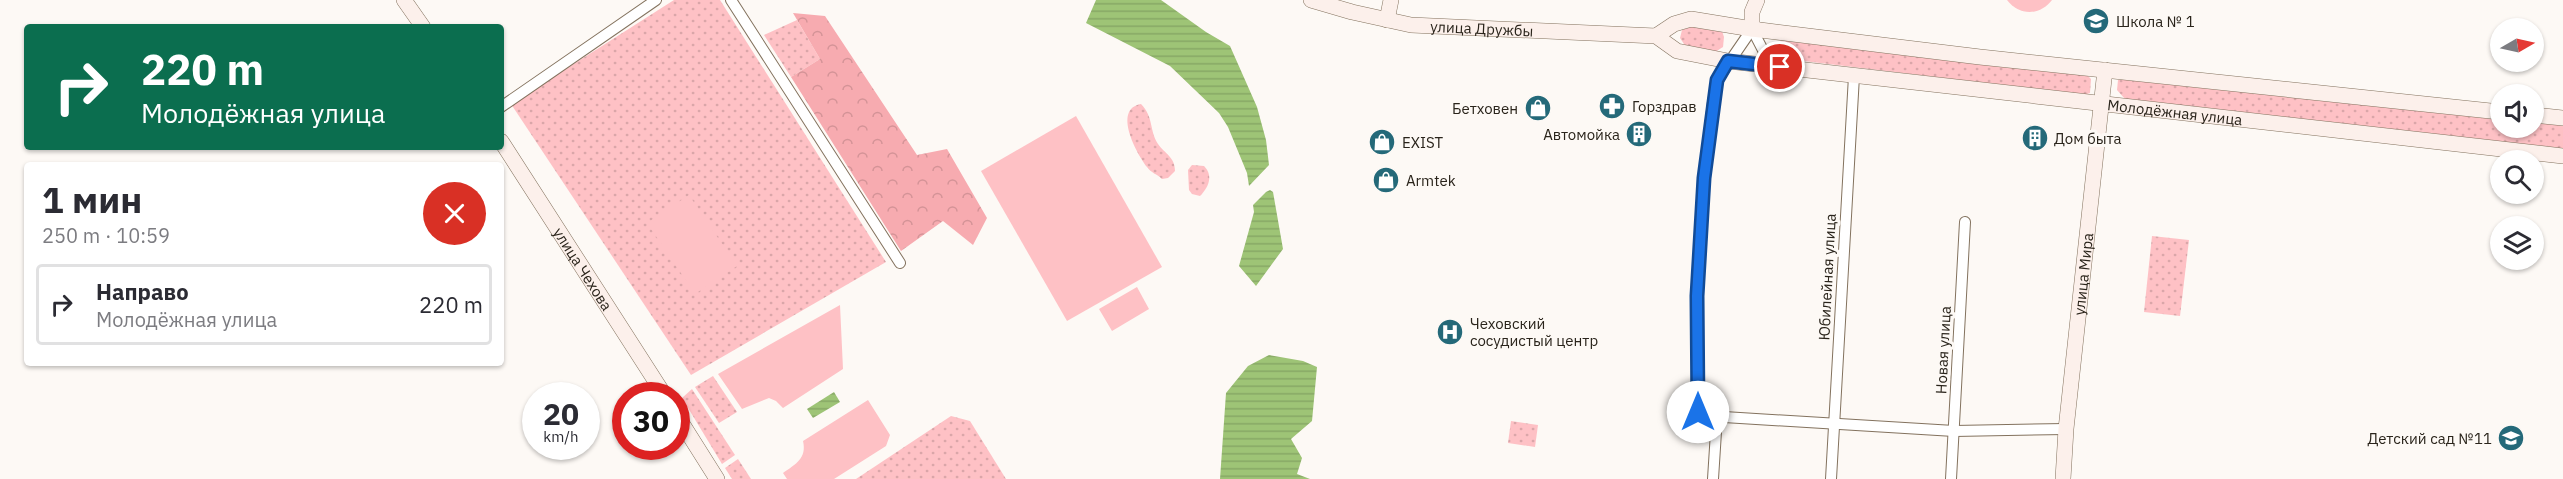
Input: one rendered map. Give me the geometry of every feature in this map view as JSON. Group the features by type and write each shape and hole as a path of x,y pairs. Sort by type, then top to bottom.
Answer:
{"street":[{"path":"404,0 421,24"},
{"path":"504,105 656,0"},
{"path":"731,0 900,263"},
{"name":"улица Дружбы","path":"1311,0 1411,25 1656,36 1677,51 1728,61"},
{"path":"1387,20 1392,0"},
{"path":"1757,0 1752,12 1752,29 1765,54 1781,65"},
{"path":"1656,36 1674,24 1691,19 1784,33 2105,70 2490,111"},
{"path":"1752,29 1717,80 1713,102 1704,178 1697,296 1698,412 1717,416 1954,431 2066,429"},
{"path":"1781,65 1768,48 1771,41 1784,33"},
{"name":"Молодёжная улица","path":"1728,61 1781,65 1854,76 2563,156"},
{"name":"улица Мира","path":"2062,479 2105,70"},
{"name":"Юбилейная улица","path":"1831,479 1854,76"},
{"path":"2544,117 2563,118"},
{"name":"улица Чехова","path":"504,146 656,382"},
{"name":"Новая улица","path":"1951,479 1965,222"},
{"path":"1713,479 1717,416"},
{"path":"690,436 717,479"}],"shaded area":[{"path":"674,0 720,0 886,262 691,375 511,104"},
{"path":"1096,0 1161,0 1230,46 1257,107 1266,140 1269,165 1249,186 1247,173 1228,127 1219,113 1170,66 1086,23"},
{"path":"2007,0 2052,0 2042,9 2030,12 2017,9"},
{"path":"797,20 820,59 791,77 764,35"},
{"path":"1691,26 1722,31 1723,47 1715,52 1686,47 1680,38 1682,30"},
{"path":"1782,40 2087,75 2091,79 2090,93 2084,95 1779,58 1774,53 1775,43"},
{"path":"2134,77 2490,116 2490,138 2544,138 2544,122 2563,124 2563,150 2125,99 2117,90 2118,80"},
{"path":"1141,104 1148,114 1155,139 1175,166 1175,171 1168,178 1162,179 1149,169 1133,143 1129,132 1128,114"},
{"path":"1076,116 1162,267 1067,321 981,171"},
{"path":"1192,165 1204,166 1209,174 1207,186 1200,196 1192,194 1189,190 1188,170"},
{"path":"1270,190 1273,192 1283,249 1256,286 1239,266 1254,212 1253,205"},
{"path":"689,195 737,266 695,294 647,223"},
{"path":"2152,236 2189,240 2180,316 2144,312"},
{"path":"1137,287 1149,309 1112,331 1099,309"},
{"path":"840,305 843,369 783,408 769,398 742,409 718,374"},
{"path":"1269,355 1303,361 1317,367 1312,421 1291,439 1302,458 1297,474 1310,479 1220,479 1226,393 1248,366"},
{"path":"713,376 737,412 719,423 695,387"},
{"path":"692,389 735,455 722,464 690,411 690,391"},
{"path":"834,392 840,402 813,418 807,409"},
{"path":"868,400 890,435 886,446 834,479 787,479 783,473 802,456 803,441"},
{"path":"951,416 970,421 1006,479 856,479"},
{"path":"1511,421 1538,425 1535,447 1508,443"},
{"path":"738,459 751,479 732,479 725,468"}],"green space":[{"path":"793,13 825,16 917,155 947,149 987,218 973,245 943,221 901,251 791,77 820,59"}],"place":[{"name":"Школа № 1","path":"2096,21"},
{"name":"Горздрав","path":"1612,106"},
{"name":"Бетховен","path":"1538,108"},
{"name":"Автомойка","path":"1639,134"},
{"name":"Дом быта","path":"2035,138"},
{"name":"EXIST","path":"1382,142"},
{"name":"Armtek","path":"1386,180"},
{"name":"Чеховский сосудистый центр","path":"1450,332"},
{"name":"Детский сад №11","path":"2511,438"}],"route":[{"path":"1698,412 1697,296 1704,178 1717,80 1728,61 1780,67"}]}
